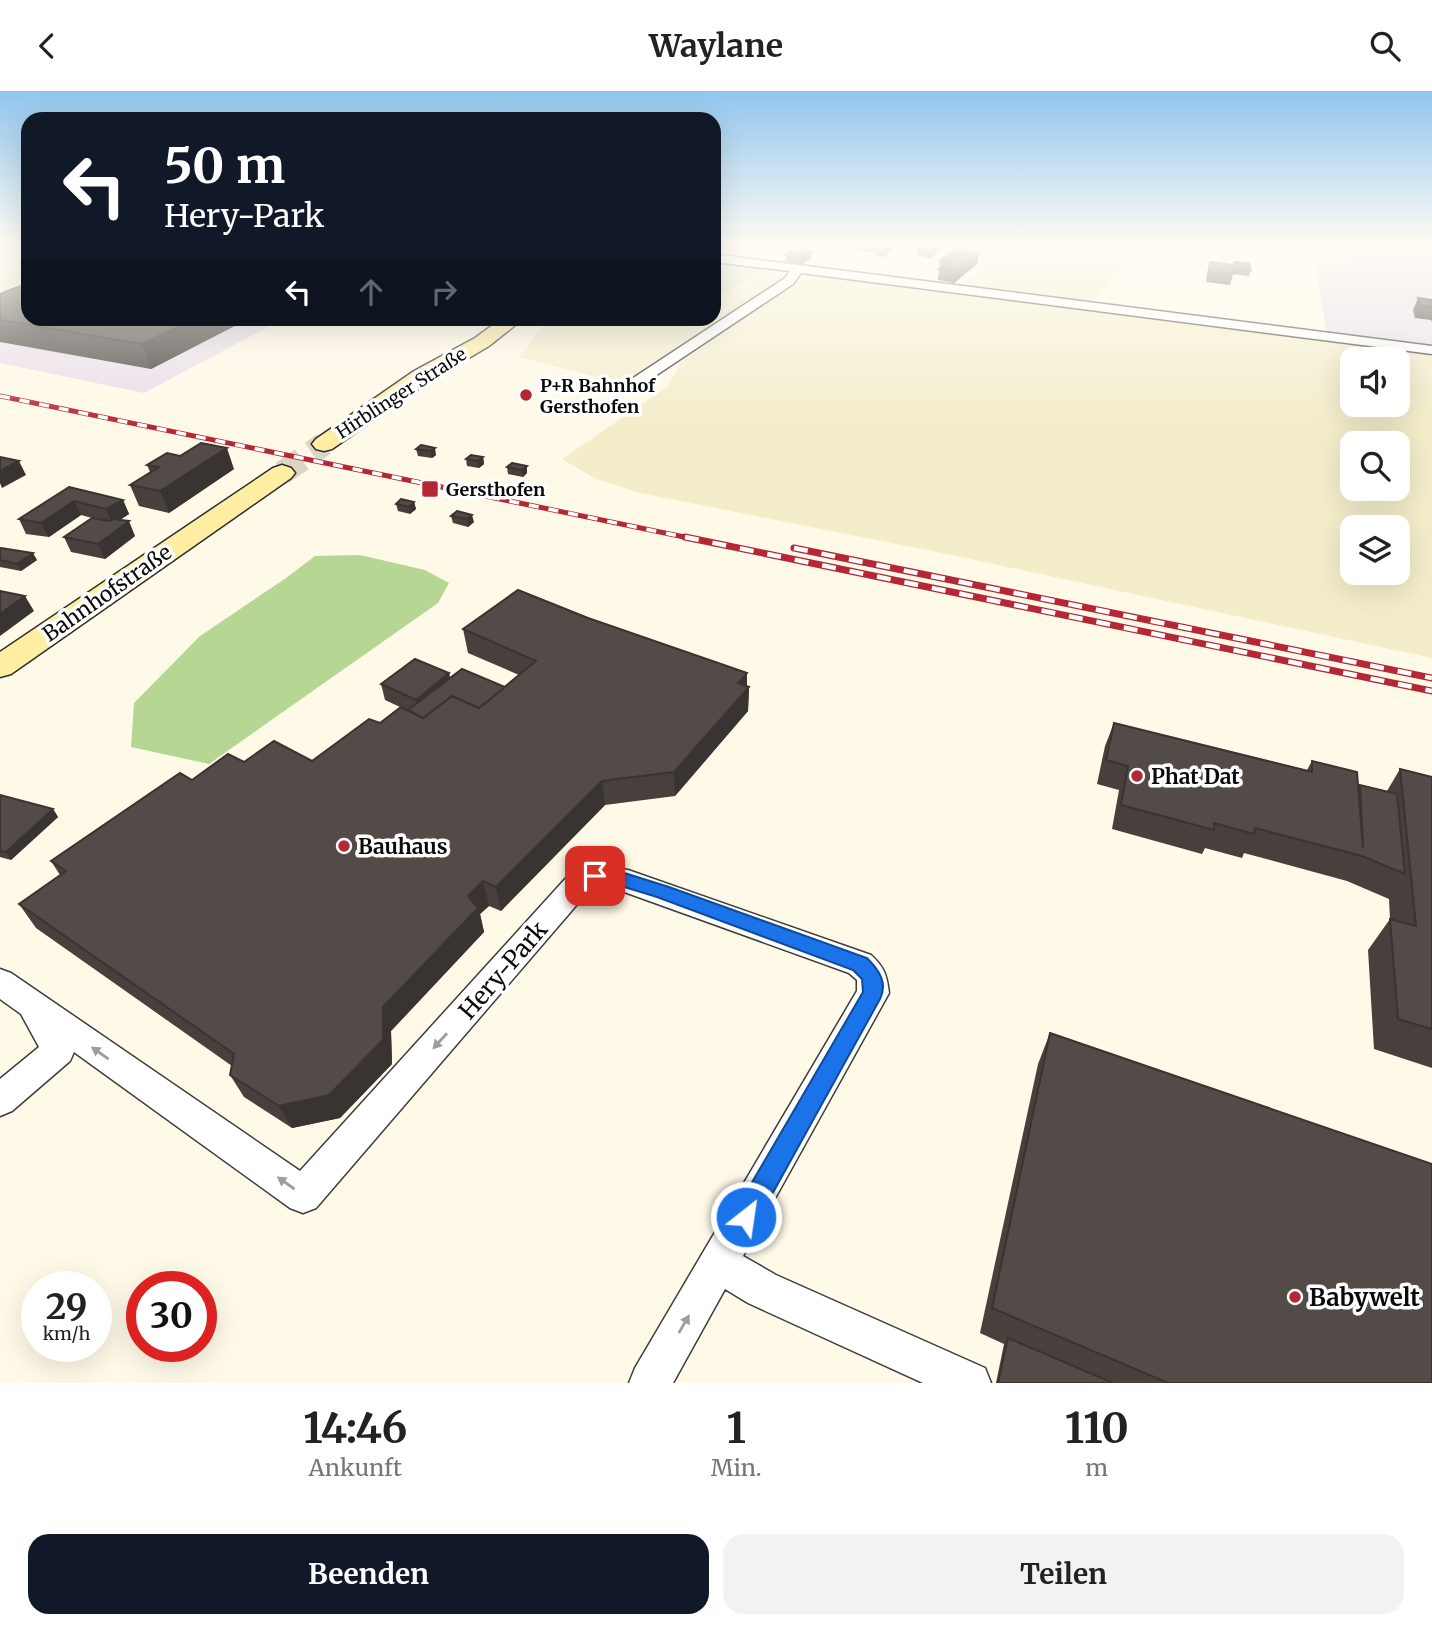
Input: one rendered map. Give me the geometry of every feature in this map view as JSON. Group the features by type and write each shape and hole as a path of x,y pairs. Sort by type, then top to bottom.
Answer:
{"main road":[{"name":"Hirblinger Straße","path":"324,444 422,376 482,342 504,326"},
{"name":"Bahnhofstraße","path":"0,667 282,473"}],"street":[{"path":"626,389 752,305"},
{"path":"1082,305 1432,350"},
{"name":"Hery-Park","path":"0,982 303,1195 576,886 595,876 618,878 663,892 860,964 872,975 873,993 649,1383"},
{"name":"Hery-Park","path":"0,1100 58,1051 32,1005"},
{"path":"719,1263 762,1289 970,1383"}],"shaded area":[{"path":"0,305 5,305 21,315 21,326 270,326 144,393 0,363"},
{"path":"721,305 743,305 721,320"},
{"path":"764,305 1056,305 1385,347 1340,347 1340,417 1410,417 1410,350 1432,353 1432,658 952,555 640,493 596,479 562,459 667,387 681,362"},
{"path":"1322,305 1432,305 1432,348 1327,335"},
{"path":"543,326 712,326 623,384 519,357"}],"green space":[{"path":"360,555 425,570 449,583 438,603 209,764 131,747 134,703 200,636 315,556"}],"building":[{"path":"0,305 21,305 21,324 0,320"},
{"path":"36,326 179,326 142,344"},
{"path":"201,443 227,448 160,491 130,485 159,467 147,465 167,453 180,456"},
{"path":"421,445 435,448 430,451 416,449"},
{"path":"471,455 483,457 478,461 466,459"},
{"path":"0,457 19,461 0,471"},
{"path":"512,463 527,466 522,470 507,467"},
{"path":"69,487 123,500 106,509 74,501 41,523 19,519"},
{"path":"401,499 414,502 409,507 396,504"},
{"path":"457,511 472,515 467,519 451,516"},
{"path":"92,518 129,521 98,544 64,537"},
{"path":"1,548 33,553 17,564 0,560"},
{"name":"Bauhaus","path":"518,590 588,618 747,673 738,683 749,687 674,772 602,781 496,887 483,881 468,896 478,908 383,1007 383,1040 329,1095 279,1106 230,1075 234,1054 19,904 66,871 51,861 180,773 192,780 228,754 244,762 274,741 312,761 369,719 380,723 401,707 423,718 452,696 479,708 536,661 463,629"},
{"path":"0,591 25,596 0,614"},
{"path":"415,659 449,673 416,700 381,684"},
{"path":"462,669 505,687 479,708 452,696 423,718 408,710"},
{"path":"1114,723 1312,772 1312,761 1357,772 1363,848 1360,785 1397,794 1405,874 1362,856 1255,828 1254,834 1214,823 1214,830 1121,805 1128,766 1106,760"},
{"path":"1400,769 1432,777 1432,1029 1398,1019 1390,919 1416,926"},
{"path":"0,795 53,809 6,852 0,851"},
{"path":"1050,1033 1432,1164 1432,1383 1168,1383 992,1308"},
{"path":"1008,1338 1113,1383 998,1383"}],"tunnel":[{"path":"282,473 324,444"}],"railway":[{"path":"0,396 694,539"},
{"path":"685,537 1432,691"},
{"path":"794,548 1432,678"}],"place":[{"name":"P+R Bahnhof Gersthofen","path":"526,395"},
{"name":"Gersthofen","path":"430,489"},
{"name":"Phat Dat","path":"1137,776"},
{"name":"Bauhaus","path":"344,846"},
{"name":"Babywelt","path":"1295,1297"}],"route":[{"path":"595,876 618,878 663,892 860,964 872,975 873,993 746,1217"}]}
